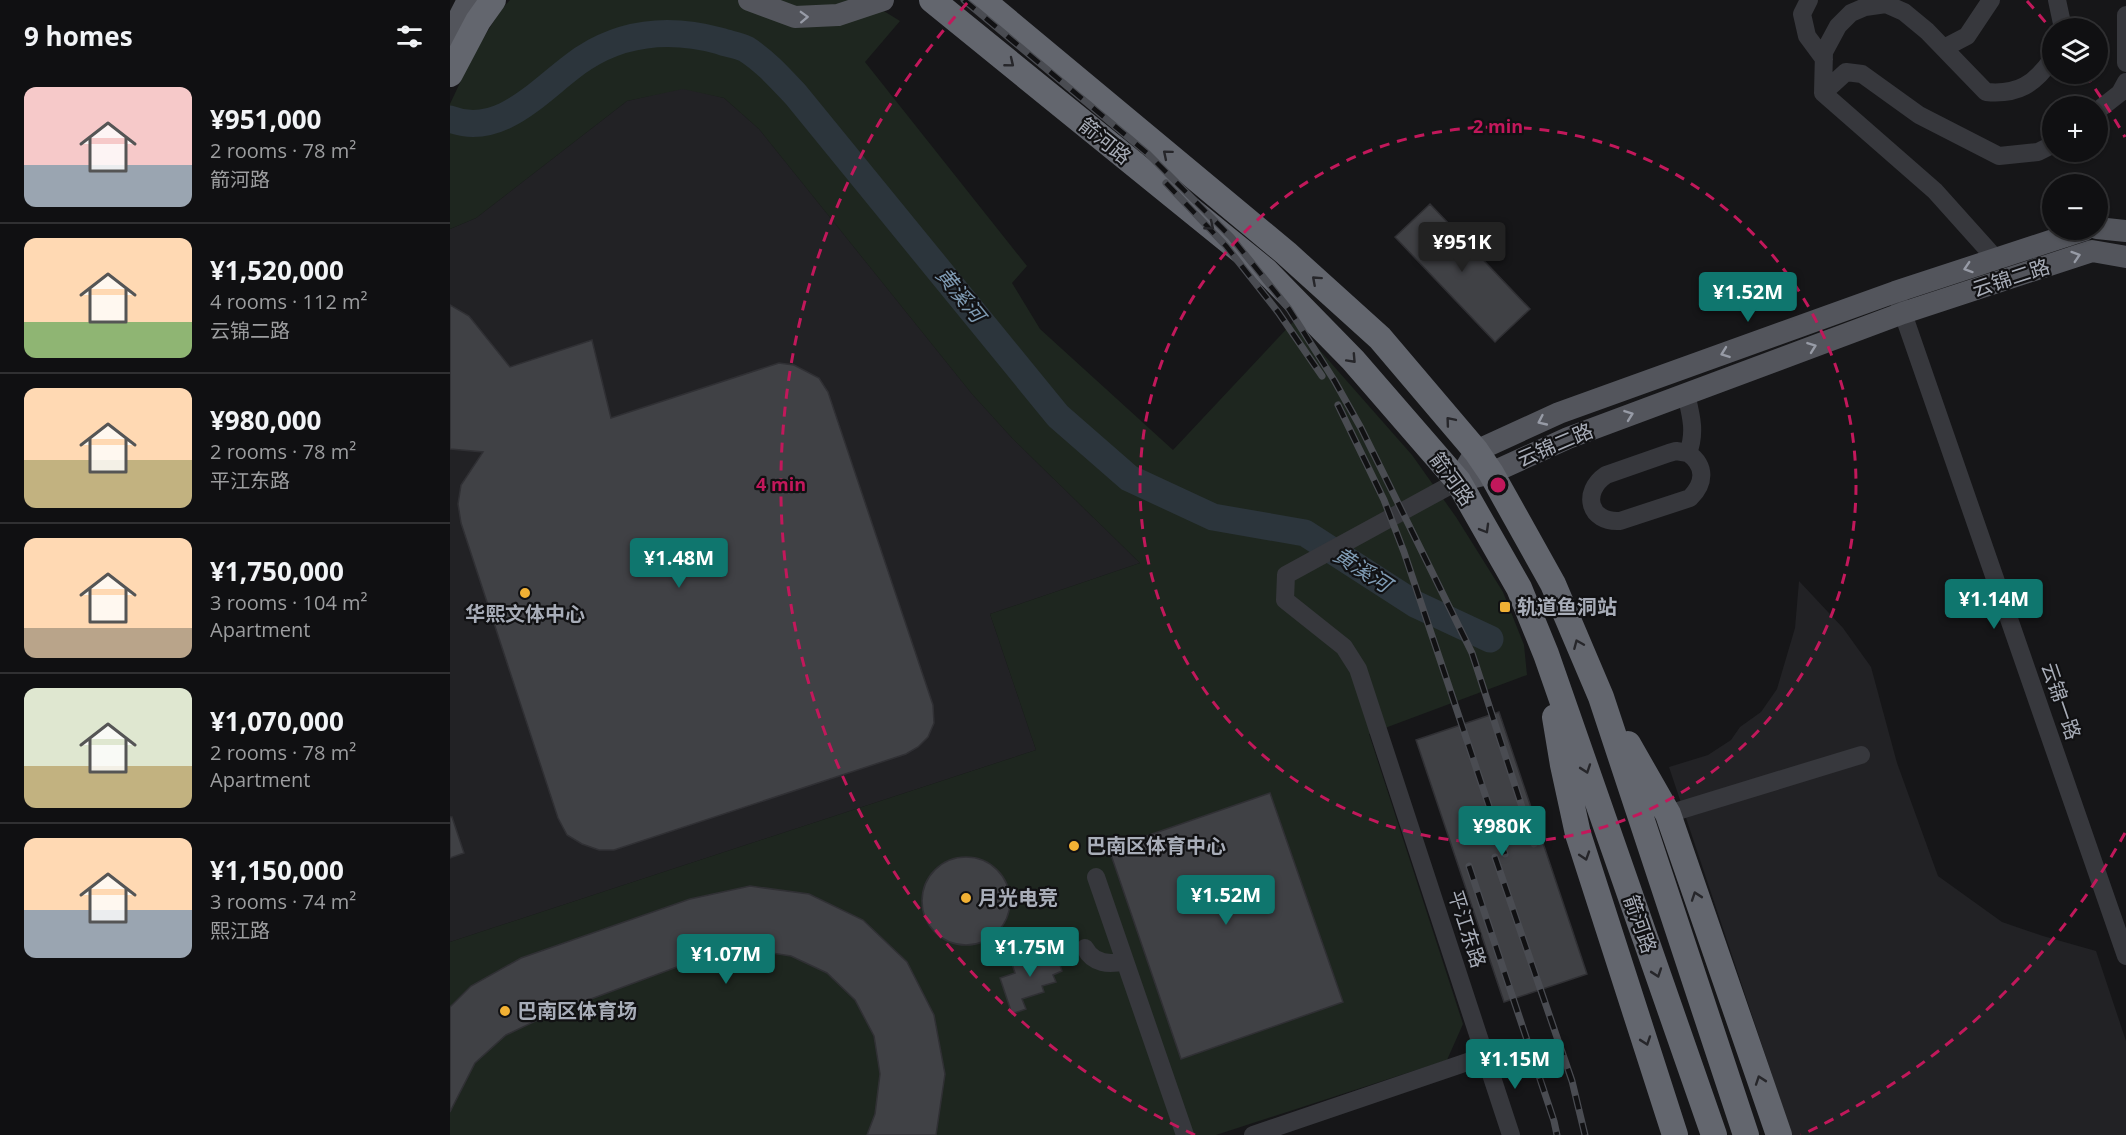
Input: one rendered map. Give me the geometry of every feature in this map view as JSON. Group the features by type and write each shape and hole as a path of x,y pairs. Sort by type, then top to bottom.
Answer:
{"highway":[{"path":"450,74 464,18 493,0"},
{"path":"913,0 975,35"},
{"name":"箭河路","path":"932,0 1266,272 1353,360 1458,481 1519,588 1546,654 1714,1135"},
{"name":"箭河路","path":"982,0 1286,253 1371,330 1476,451 1553,584 1601,697 1746,1135"},
{"path":"1546,654 1563,765 1578,834 1675,1135"},
{"path":"1601,697 1668,814 1779,1135"}],"main road":[{"path":"749,0 795,17 838,15 883,0"},
{"path":"2108,229 2126,231"},
{"name":"云锦二路","path":"1476,451 1559,413 1895,292 2054,240"},
{"name":"云锦二路","path":"1458,481 1491,474 1568,438 1903,313 2092,251 2126,257"},
{"path":"1458,481 1476,451"}],"street":[{"path":"1809,0 1802,14 1807,36 1824,58"},
{"path":"1944,48 1967,36 1991,0"},
{"path":"2058,0 2061,18"},
{"path":"1823,93 1824,52 1838,26 1851,13 1864,7 1889,2 1904,12 1944,48 1986,92 2018,90 2042,74"},
{"path":"2126,15 2126,63"},
{"path":"1823,93 1846,72 1862,74 1919,115 1999,156 2042,150"},
{"path":"2108,102 2120,93 2126,82"},
{"path":"1823,93 1935,191 1996,259"},
{"name":"云锦一路","path":"1895,292 2126,956"},
{"path":"1686,394 1693,421 1693,441 1688,453"},
{"path":"1676,451 1688,453 1700,469 1702,481 1690,498 1611,522 1593,508 1592,488 1606,474 1676,451"},
{"name":"平江东路","path":"1458,481 1286,574 1285,600 1344,647 1358,669 1485,1056"},
{"path":"1668,814 1861,755"},
{"path":"1096,877 1185,1135"},
{"path":"1085,948 1089,956 1096,961 1116,963 1125,961"},
{"path":"1253,1135 1485,1056 1511,1135"}],"shaded area":[{"name":"巴南区体育中心","path":"510,0 866,0 900,21 865,62 1027,266 1012,283 1040,329 1173,450 1294,321 1412,455 1456,517 1503,592 1524,645 1527,675 1369,734 1463,1024 1447,1060 1216,1135 450,1135 450,942 1036,750 990,614 1140,563 1013,439 972,394 759,129 724,98 683,89 627,101 476,218 450,229 450,104 472,57 500,11"},
{"name":"华熙文体中心","path":"683,88 724,98 759,129 972,394 1013,439 1140,563 990,614 1036,750 450,942 450,229 476,218 627,101"},
{"path":"1799,581 1843,628 1871,667 1897,763 1938,876 2002,922 2096,951 2126,1041 2126,1135 1792,1135 1669,767 1708,755 1731,740 1740,727 1761,712 1777,689 1795,628"}],"building":[{"path":"1430,204 1530,309 1495,342 1395,237"},
{"path":"450,305 469,316 510,367 592,340 611,418 779,363 794,365 819,378 828,392 933,705 934,723 928,737 906,754 614,850 599,850 567,835 558,818 461,523 458,504 461,485 483,452 450,449"},
{"path":"1499,712 1587,974 1504,1002 1416,740"},
{"path":"1270,793 1343,1002 1181,1059 1109,849"},
{"path":"450,817 452,817 464,853 450,858"},
{"name":"月光电竞","path":"966,857 983,861 997,870 1006,884 1010,901 1006,918 997,932 983,941 966,945 949,941 935,932 926,918 922,901 926,884 935,870 949,861"},
{"name":"巴南区体育场","path":"750,886 809,894 863,920 907,962 934,1015 945,1074 936,1135 867,1135 875,1114 880,1074 874,1036 855,1000 827,973 791,956 752,950 701,958 548,1015 506,1035 475,1063 450,1112 450,1007 471,986 521,958 690,899"},
{"path":"1047,948 1048,954 1055,951 1062,971 1053,975 1056,982 1042,986 1044,992 1022,999 1026,1009 1012,1014 1000,978 1015,973 1011,961"}],"waterway":[{"name":"黄溪河","path":"450,119 469,123 488,122 505,116 522,106 584,58 616,42 633,37 650,34 684,34 740,46 766,65 796,95 1058,416 1129,478 1213,517 1305,533 1415,604 1490,639"}],"railway":[{"path":"964,0 1147,153 1231,237 1289,309 1361,428 1472,653 1534,844"},
{"path":"1166,183 1226,246 1278,312 1322,376"},
{"path":"1338,405 1384,500 1404,552 1505,854"},
{"path":"1495,857 1572,1081 1585,1135"},
{"path":"1469,866 1557,1135"}],"place":[{"name":"华熙文体中心","path":"525,593"},
{"name":"轨道鱼洞站","path":"1505,607"},
{"name":"巴南区体育中心","path":"1074,846"},
{"name":"月光电竞","path":"966,898"},
{"name":"巴南区体育场","path":"505,1011"}]}
